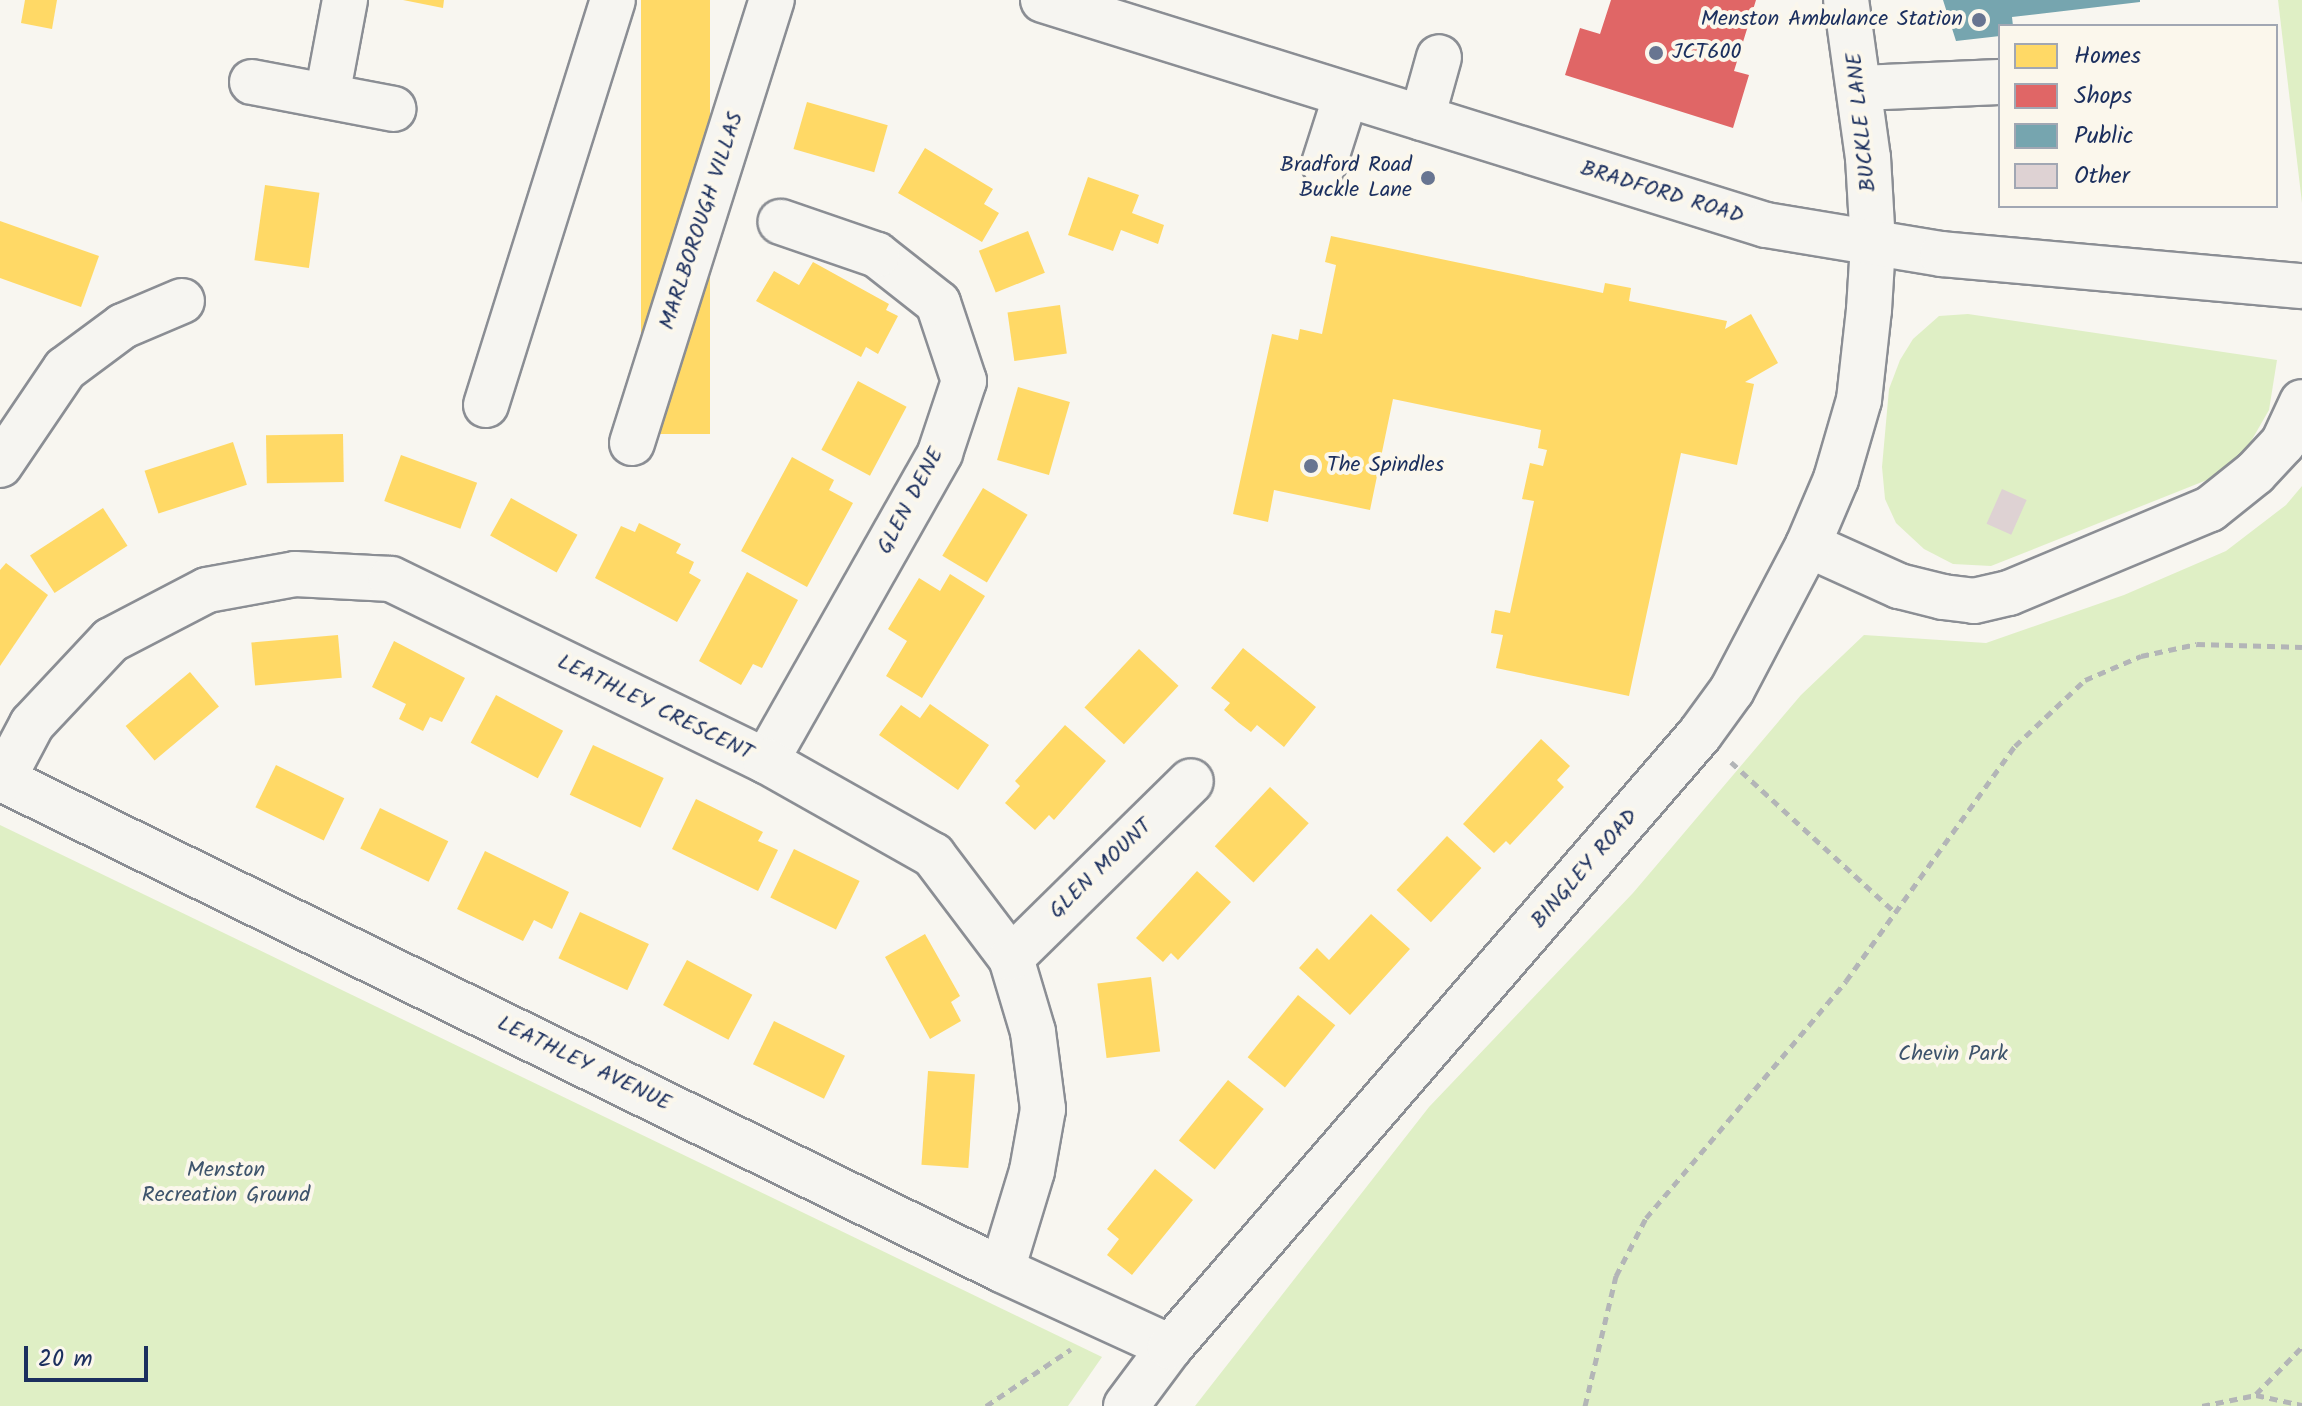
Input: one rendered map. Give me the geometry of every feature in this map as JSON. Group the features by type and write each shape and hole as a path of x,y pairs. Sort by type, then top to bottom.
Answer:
{"street":[{"path":"327,96 345,0"},
{"path":"486,405 613,0"},
{"name":"MARLBOROUGH VILLAS","path":"632,443 772,0"},
{"name":"BRADFORD ROAD","path":"1043,0 1766,225 1873,244 2302,286"},
{"name":"BUCKLE LANE","path":"1846,0 1860,88 1873,244"},
{"path":"1422,118 1439,57"},
{"path":"252,82 393,109"},
{"path":"1860,88 1998,82"},
{"path":"1324,164 1346,95"},
{"name":"GLEN DENE","path":"766,761 940,453 964,381 938,303 877,255 781,220"},
{"name":"BINGLEY ROAD","path":"1126,1406 1170,1347 1700,734 1732,690 1808,545 1836,479 1859,400 1873,244"},
{"path":"0,465 65,369 123,326 182,301"},
{"path":"1808,545 1899,586 1943,597 1974,601 2009,593 2210,509 2255,473 2283,443 2302,402"},
{"name":"LEATHLEY CRESCENT","path":"2,778 32,724 111,640 207,590 295,574 391,579 766,761 933,855 1011,958 1033,1032 1043,1109 1032,1171 1002,1270"},
{"name":"LEATHLEY AVENUE","path":"2,778 1002,1270 1170,1347"},
{"name":"GLEN MOUNT","path":"1011,958 1191,781"}],"path":[{"path":"1585,1406 1616,1276 1646,1218 1770,1076 1896,913 2015,746 2085,680 2141,656 2197,644 2302,647"},
{"path":"1700,734 1896,913"},
{"path":"986,1406 1058,1361 1108,1316"},
{"path":"2256,1395 2302,1347"},
{"path":"2202,1406 2256,1395 2302,1405"}],"green space":[{"path":"2278,0 2302,0 2302,203"},
{"path":"1968,314 2277,360 2269,410 2246,450 2217,476 1991,566 1953,564 1924,549 1896,523 1885,499 1882,467 1889,389 1900,360 1913,339 1939,316"},
{"name":"Chevin Park","path":"2302,486 2302,1406 1195,1406 1429,1107 1633,893 1801,695 1864,635 1986,643 2124,595 2226,551 2286,505"},
{"name":"Menston Recreation Ground","path":"0,825 1102,1357 1068,1406 0,1406"}],"building: Homes":[{"path":"25,0 57,0 52,29 21,23"},
{"path":"403,0 444,0 443,8"},
{"path":"641,0 710,0 710,434 641,434"},
{"path":"807,102 888,125 874,172 793,149"},
{"path":"925,148 993,189 984,204 999,213 982,242 898,193"},
{"path":"1088,177 1139,195 1132,213 1164,225 1158,244 1121,230 1113,251 1068,235"},
{"path":"265,185 319,193 309,268 254,260"},
{"path":"0,221 99,256 81,307 0,278"},
{"path":"1028,231 1045,273 996,293 979,251"},
{"name":"The Spindles","path":"1331,236 1603,293 1605,283 1631,288 1629,301 1727,321 1725,329 1751,314 1778,363 1745,382 1754,384 1737,465 1681,453 1629,696 1496,668 1503,635 1491,633 1495,610 1510,613 1534,501 1522,499 1530,463 1543,466 1547,450 1538,448 1541,430 1393,399 1370,510 1274,490 1268,522 1233,514 1272,334 1298,340 1300,329 1322,334 1336,265 1325,262"},
{"path":"813,262 889,304 886,310 898,316 878,354 866,347 861,357 756,301 774,271 799,285"},
{"path":"1060,305 1067,354 1014,361 1008,312"},
{"path":"858,381 907,407 870,476 821,450"},
{"path":"1018,387 1070,402 1049,475 997,460"},
{"path":"343,434 344,482 267,483 266,435"},
{"path":"233,442 247,485 158,514 145,471"},
{"path":"401,455 477,483 460,529 384,501"},
{"path":"792,457 834,480 829,490 853,503 807,587 741,551"},
{"path":"983,488 1028,515 987,582 942,556"},
{"path":"511,498 577,535 557,572 490,536"},
{"path":"103,508 128,546 55,593 30,555"},
{"path":"639,523 681,544 676,553 694,562 689,573 701,580 677,622 595,578 621,526 635,532"},
{"path":"6,563 48,595 0,666 0,570"},
{"path":"747,572 798,600 762,668 753,664 741,685 699,661"},
{"path":"950,574 985,596 922,698 886,676 907,641 888,629 919,578 940,591"},
{"path":"338,635 342,678 255,685 251,643"},
{"path":"394,641 465,678 442,722 430,717 423,731 399,719 406,704 372,687"},
{"path":"1243,648 1316,707 1284,747 1257,725 1251,732 1239,723 1224,710 1230,703 1211,688"},
{"path":"1139,649 1178,686 1124,744 1084,708"},
{"path":"190,672 219,706 155,760 126,726"},
{"path":"496,695 563,731 538,778 471,743"},
{"path":"930,704 989,745 958,790 879,735 901,705 920,718"},
{"path":"1065,725 1106,761 1054,820 1049,815 1035,830 1005,803 1020,786 1015,781"},
{"path":"1541,739 1570,766 1557,780 1564,787 1510,845 1506,841 1494,853 1463,824"},
{"path":"593,745 664,778 640,828 570,795"},
{"path":"276,765 344,798 324,841 255,807"},
{"path":"1270,787 1309,823 1254,882 1215,846"},
{"path":"696,799 763,832 758,841 778,850 758,891 672,849"},
{"path":"380,808 448,841 429,882 360,848"},
{"path":"1447,836 1481,868 1431,922 1397,890"},
{"path":"794,849 860,881 836,930 770,898"},
{"path":"485,851 569,892 552,929 534,920 523,941 457,909"},
{"path":"1197,871 1231,902 1178,960 1171,953 1163,962 1136,938"},
{"path":"580,912 649,944 627,990 558,958"},
{"path":"1371,914 1410,949 1350,1015 1299,968 1317,948 1329,960"},
{"path":"925,934 960,996 951,1002 961,1021 930,1039 885,957"},
{"path":"687,960 752,995 728,1040 663,1005"},
{"path":"1151,977 1160,1051 1107,1058 1097,984"},
{"path":"1298,995 1335,1025 1285,1087 1248,1057"},
{"path":"774,1021 845,1056 824,1099 753,1064"},
{"path":"928,1071 975,1074 968,1168 921,1165"},
{"path":"1228,1080 1264,1109 1215,1170 1179,1141"},
{"path":"1155,1169 1193,1200 1132,1275 1107,1255 1119,1239 1107,1229"}],"building: Shops":[{"name":"JCT600","path":"1611,0 1756,0 1734,71 1749,75 1733,128 1565,75 1580,28 1600,34"}],"building: Public":[{"name":"Menston Ambulance Station","path":"1943,0 2140,0 2012,17 2013,24 1998,24 1998,36 1956,41"}],"building: Other":[{"path":"2002,489 2027,500 2011,535 1987,524"}],"place":[{"name":"Menston Ambulance Station","path":"1979,20"},
{"name":"JCT600","path":"1656,53"},
{"name":"Bradford Road Buckle Lane","path":"1428,178"},
{"name":"The Spindles","path":"1311,466"}]}
